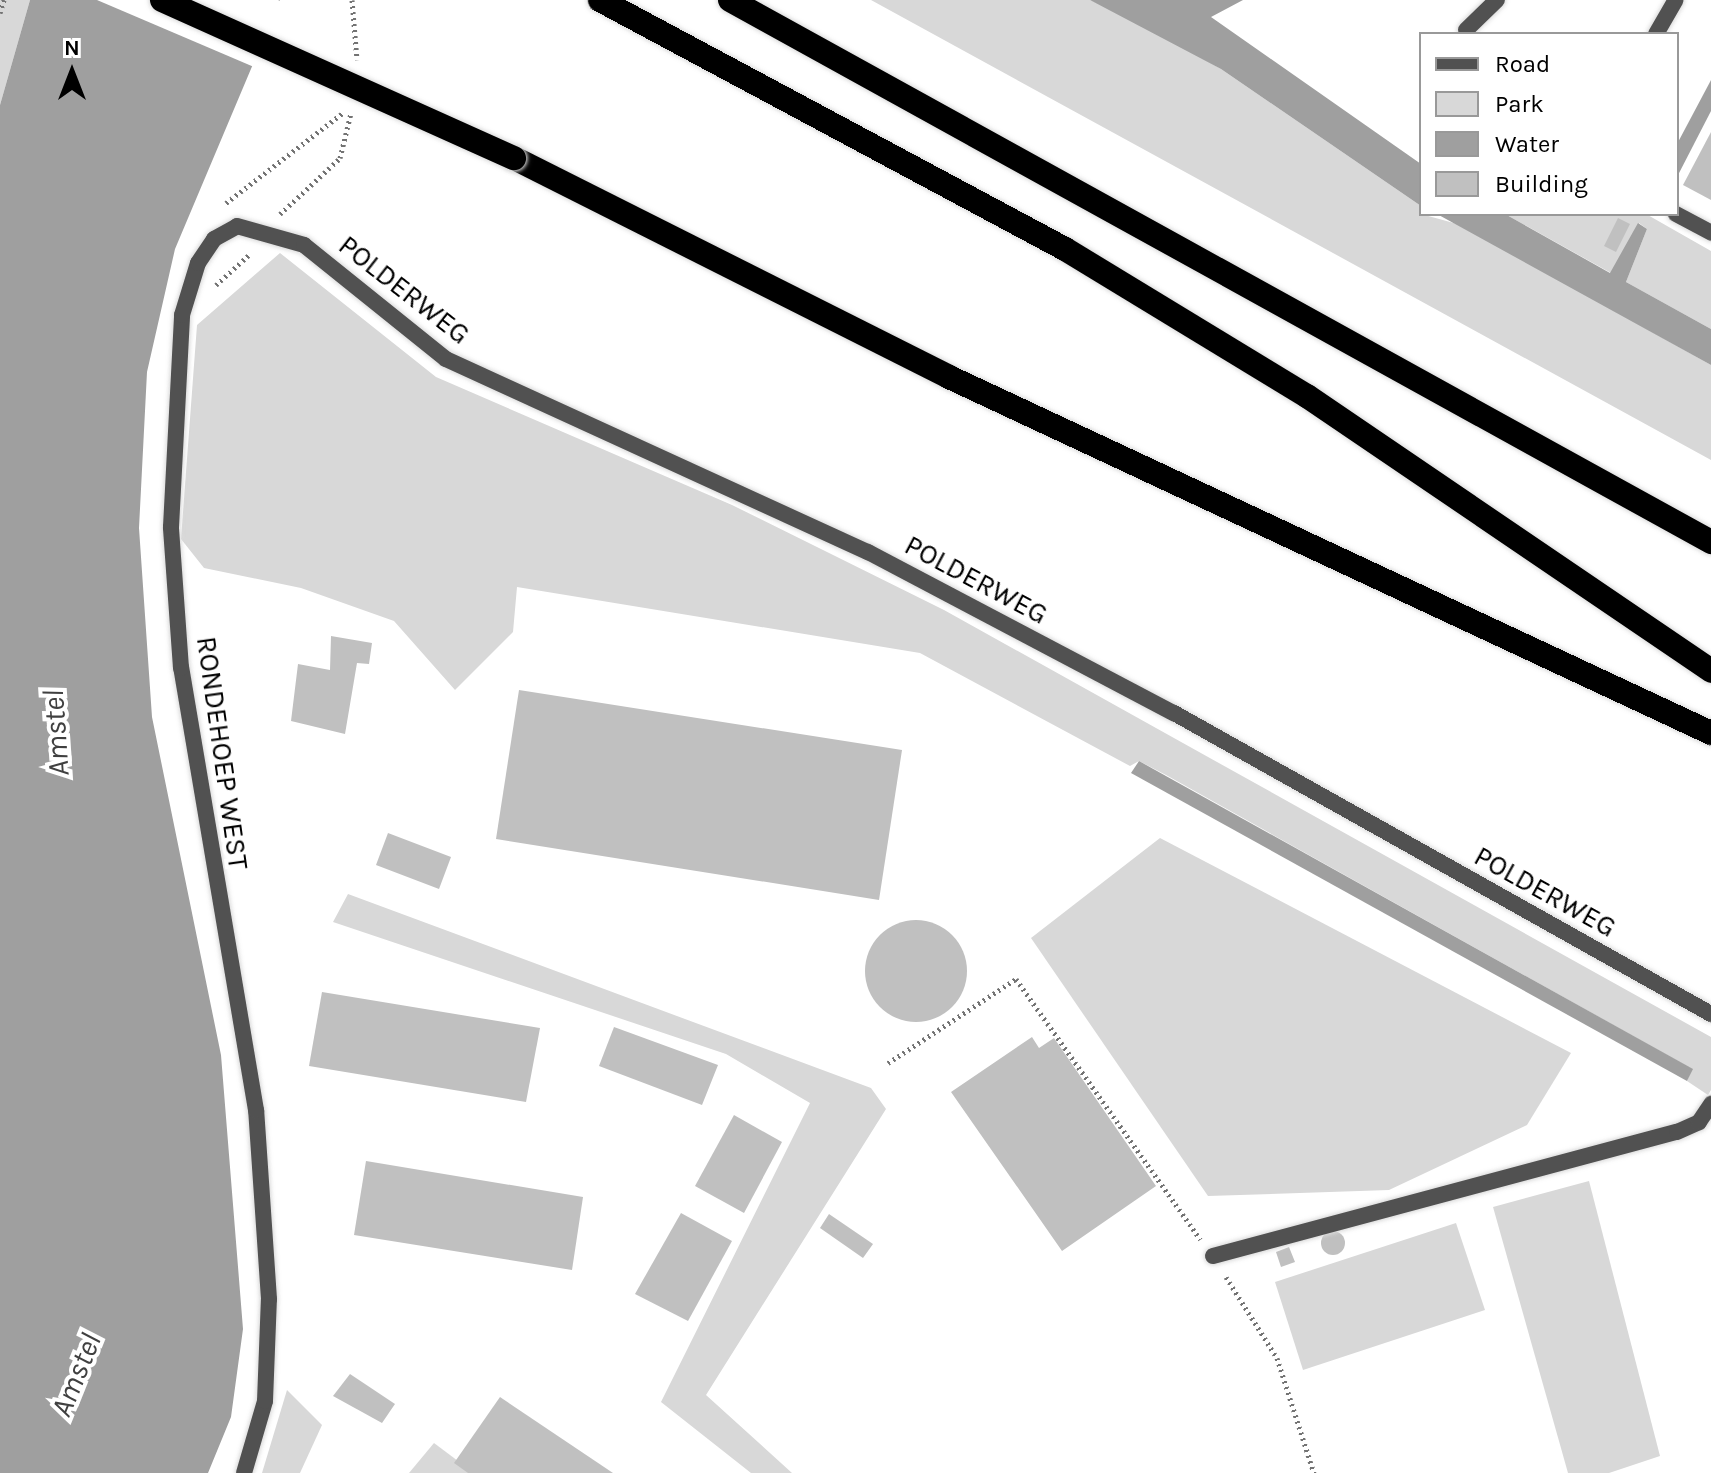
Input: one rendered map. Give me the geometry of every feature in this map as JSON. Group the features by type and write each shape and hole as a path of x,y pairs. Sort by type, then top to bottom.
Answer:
{"highway":[{"path":"162,0 514,158 949,377 1711,733"},
{"path":"600,0 807,105 1159,306 1307,396 1711,671"},
{"path":"730,0 1711,542"}],"street":[{"path":"1466,30 1497,0"},
{"path":"1657,32 1676,0"},
{"path":"1679,216 1711,233"},
{"name":"POLDERWEG","path":"214,239 252,225 304,245 446,359 868,552 1174,713 1711,1014"},
{"name":"RONDEHOEP WEST","path":"214,239 198,263 182,315 171,527 183,683 256,1110 269,1299 265,1401 244,1473"},
{"path":"1213,1256 1677,1132 1699,1122 1711,1104"}],"path":[{"path":"0,13 4,0"},
{"path":"214,239 226,203 248,179 351,106"},
{"path":"888,1063 1016,979 1213,1256 1277,1358 1314,1473"}],"green space":[{"path":"0,0 30,0 0,105"},
{"path":"871,0 1090,0 1135,19 1221,69 1419,205 1419,216 1461,225 1711,365 1711,460"},
{"path":"1509,216 1650,216 1711,251 1711,329 1626,282 1647,229 1639,223 1611,273"},
{"path":"280,253 436,377 732,505 944,610 1711,1037 1711,1090 1708,1095 1687,1081 1692,1069 1166,775 1139,761 1130,766 920,653 517,587 513,632 455,690 394,621 301,588 204,568 181,539 197,325"},
{"path":"1160,838 1571,1053 1527,1125 1389,1190 1208,1196 1031,938"},
{"path":"348,894 871,1088 886,1109 706,1395 792,1473 751,1473 661,1402 810,1103 726,1054 333,922"},
{"path":"1589,1181 1660,1456 1609,1473 1568,1473 1493,1207"},
{"path":"1456,1223 1485,1310 1303,1370 1275,1282"},
{"path":"287,1390 322,1425 300,1473 262,1473"},
{"path":"434,1443 474,1473 409,1473"}],"water":[{"name":"Amstel","path":"30,0 280,0 175,249 147,372 139,528 152,717 221,1055 243,1329 231,1417 208,1473 0,1473 0,105"},
{"path":"1090,0 1243,0 1211,17 1419,163 1419,205 1221,69"},
{"path":"1711,80 1711,111 1679,173 1679,140"},
{"path":"1441,216 1509,216 1610,273 1638,223 1647,229 1626,282 1711,329 1711,365"},
{"path":"1139,761 1693,1069 1687,1081 1131,773"}],"pier":[{"path":"97,0 278,0 284,3 254,67"}],"building":[{"path":"1711,132 1711,200 1683,185"},
{"path":"1618,218 1630,224 1616,252 1604,246"},
{"path":"331,636 372,643 369,664 357,663 345,734 291,721 298,664 330,670"},
{"path":"519,690 902,750 879,900 496,839"},
{"path":"388,833 451,857 439,889 376,865"},
{"path":"916,920 935,924 952,935 963,952 967,971 963,990 952,1007 935,1018 916,1022 897,1018 880,1007 869,990 865,971 869,952 880,935 897,924"},
{"path":"322,992 540,1028 526,1102 309,1066"},
{"path":"614,1027 718,1065 702,1105 599,1066"},
{"path":"1032,1037 1039,1048 1054,1038 1156,1186 1062,1251 951,1092"},
{"path":"734,1115 782,1142 744,1213 695,1186"},
{"path":"366,1161 583,1197 572,1270 354,1235"},
{"path":"681,1213 732,1241 688,1321 635,1294"},
{"path":"829,1214 873,1244 863,1258 820,1228"},
{"path":"1333,1231 1344,1238 1345,1243 1338,1254 1333,1255 1322,1248 1321,1243 1328,1232"},
{"path":"1289,1247 1295,1262 1281,1267 1276,1252"},
{"path":"350,1374 395,1404 382,1423 333,1396"},
{"path":"500,1397 613,1473 468,1473 454,1463"}]}
